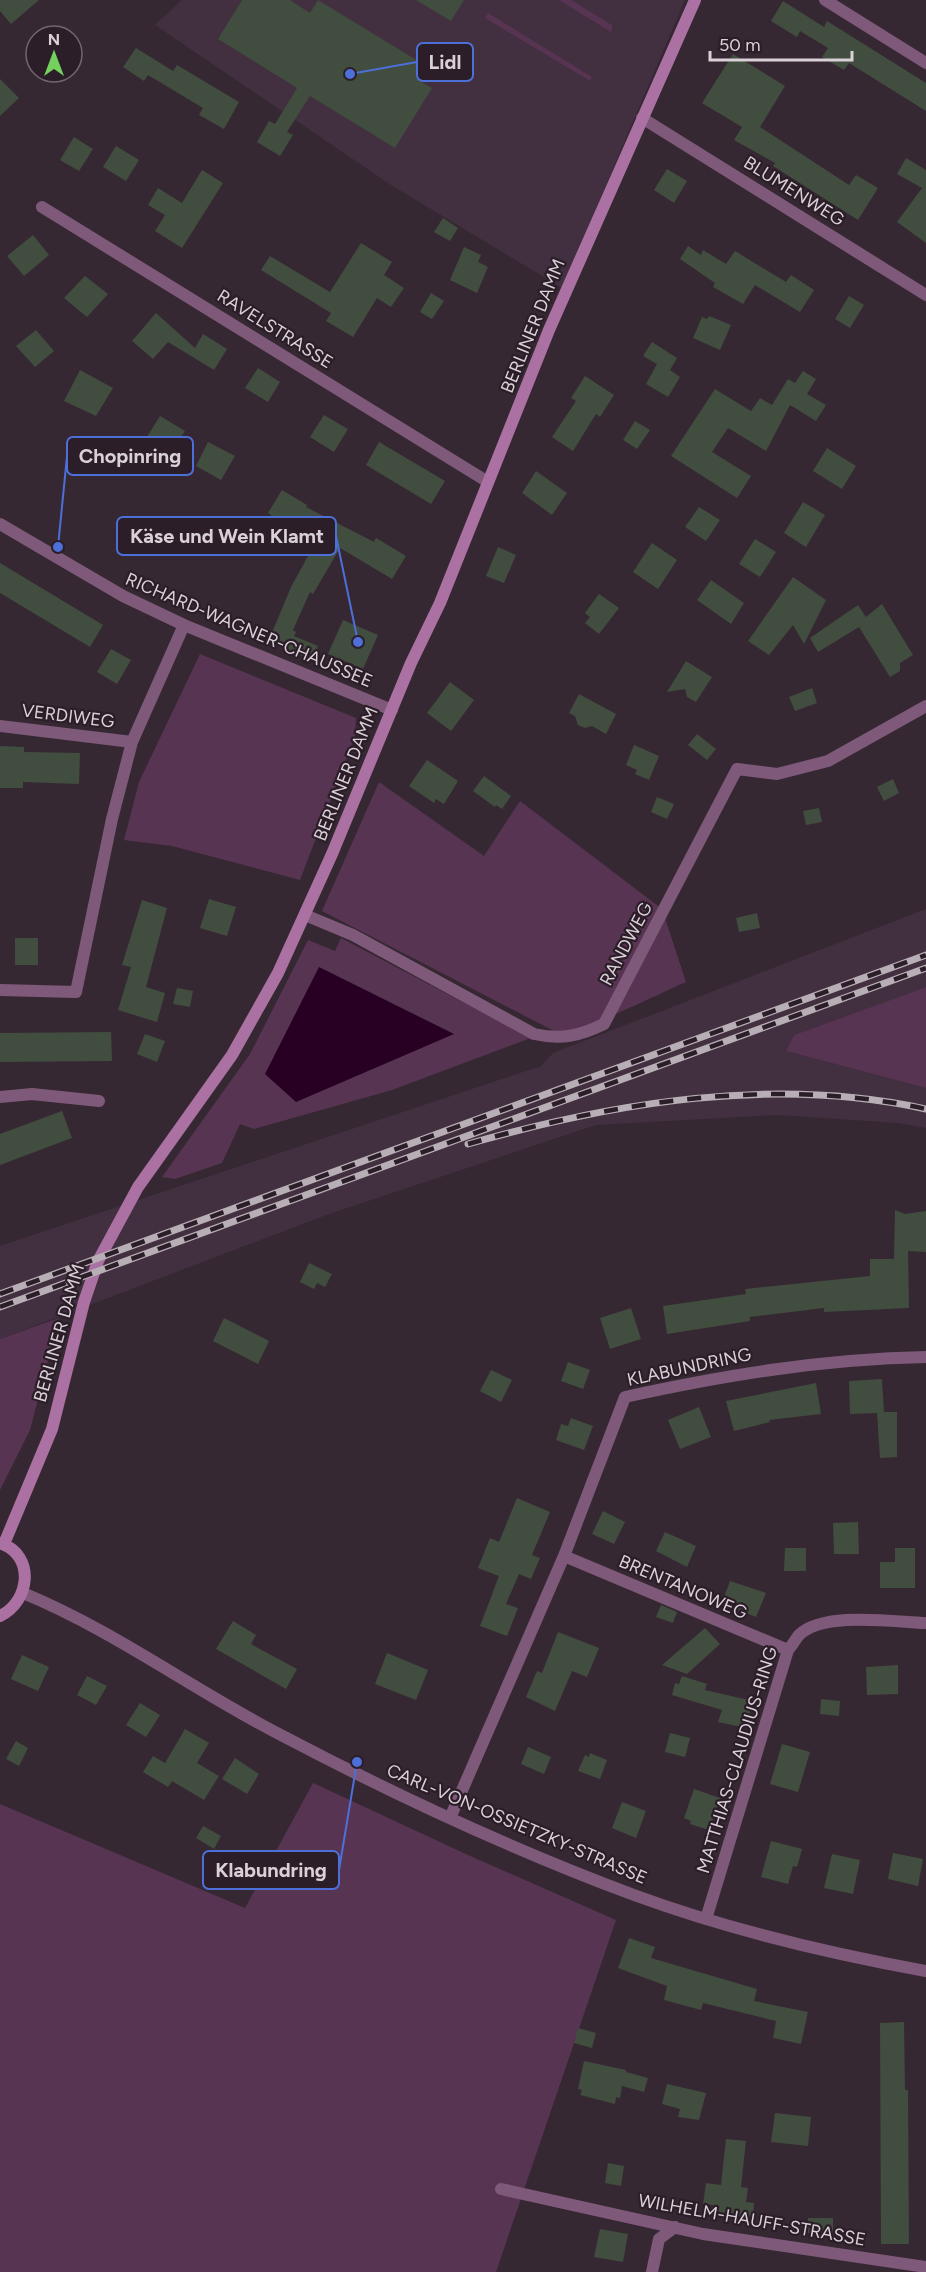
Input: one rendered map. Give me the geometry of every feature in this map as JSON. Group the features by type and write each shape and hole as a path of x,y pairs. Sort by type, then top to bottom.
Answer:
{"main road":[{"name":"BERLINER DAMM","path":"2,1544 52,1429 76,1332 98,1261 126,1206 232,1055 259,1010 305,915 440,603 549,330 695,0"},
{"path":"0,1616 17,1604 26,1583 22,1562 2,1544"}],"street":[{"path":"825,0 926,63"},
{"name":"BLUMENWEG","path":"642,118 926,295"},
{"name":"RAVELSTRASSE","path":"42,207 488,482"},
{"name":"RICHARD-WAGNER-CHAUSSEE","path":"0,524 113,591 184,625 392,710"},
{"path":"0,990 76,992 112,819 132,742 184,625"},
{"name":"RANDWEG","path":"305,915 353,935 534,1034 553,1038 579,1036 604,1024 737,769 777,774 828,761 926,706"},
{"name":"VERDIWEG","path":"0,726 132,742"},
{"path":"0,1097 32,1094 99,1101"},
{"name":"KLABUNDRING","path":"450,1818 564,1556 625,1397 781,1367 877,1358 926,1358"},
{"name":"BRENTANOWEG","path":"564,1556 788,1650"},
{"name":"CARL-VON-OSSIETZKY-STRASSE","path":"23,1593 84,1622 284,1737 450,1818 606,1884 706,1919 809,1947 926,1971"},
{"name":"MATTHIAS-CLAUDIUS-RING","path":"706,1919 788,1650 800,1634 822,1625 852,1620 926,1623"},
{"name":"WILHELM-HAUFF-STRASSE","path":"501,2188 675,2227 926,2267"},
{"path":"652,2272 659,2239 675,2227"}],"shaded area":[{"path":"182,0 685,0 562,288 391,185 155,25"},
{"path":"559,0 571,0 612,25 611,32"},
{"path":"488,13 592,77 590,81 485,18"},
{"path":"200,654 356,718 355,736 300,880 172,846 124,840 139,782"},
{"path":"379,782 484,856 520,801 662,909 686,982 581,1027 554,1031 322,911"},
{"path":"926,909 926,987 794,1035 786,1051 926,1088 926,1128 898,1123 777,1115 596,1125 329,1214 0,1339 0,1246 541,1066 553,1053"},
{"path":"341,938 531,1038 392,1090 254,1129 240,1124 222,1163 175,1179 162,1177 250,1054 308,940 335,951"},
{"path":"319,967 454,1034 296,1102 265,1074"},
{"path":"926,987 926,1088 786,1051 794,1035"},
{"path":"59,1318 30,1430 0,1490 0,1339"},
{"path":"313,1783 616,1920 496,2272 0,2272 0,1804 245,1908"}],"building":[{"path":"0,0 39,0 11,24 0,11"},
{"path":"242,0 290,0 310,13 318,0 428,67 420,81 432,88 395,148 310,96 287,132 293,135 280,156 257,142 269,121 275,124 297,88 218,39"},
{"path":"416,0 464,0 451,21"},
{"path":"783,1 824,27 827,21 926,83 926,111 849,63 844,70 822,57 828,48 800,31 797,37 771,21"},
{"path":"136,48 173,71 177,65 239,102 224,129 199,115 203,108 148,75 144,81 123,67"},
{"path":"733,54 785,86 760,127 849,185 856,175 878,188 858,220 773,166 775,163 734,140 742,127 702,103"},
{"path":"0,79 19,98 0,116"},
{"path":"74,137 93,149 79,171 60,160"},
{"path":"116,146 139,160 126,181 103,167"},
{"path":"906,158 926,170 926,243 897,222 922,188 897,174"},
{"path":"667,169 687,181 674,203 654,190"},
{"path":"202,170 223,183 182,248 155,231 165,215 148,205 158,188 182,203"},
{"path":"443,218 458,228 450,241 434,232"},
{"path":"33,235 49,255 24,276 7,256"},
{"path":"361,243 392,262 384,275 404,288 391,307 377,298 353,337 326,321 331,313 261,270 270,256 330,292"},
{"path":"688,246 701,255 703,250 726,264 735,251 786,282 791,275 814,290 800,312 755,285 743,304 713,287 715,283 680,259"},
{"path":"464,247 481,255 478,262 488,267 477,293 450,280"},
{"path":"85,276 108,294 87,317 64,298"},
{"path":"431,293 444,301 432,319 420,312"},
{"path":"849,296 864,305 850,328 835,319"},
{"path":"156,313 195,348 203,334 227,349 214,370 168,342 153,359 132,341"},
{"path":"709,316 731,325 720,350 693,338 702,317 707,319"},
{"path":"36,330 54,351 35,367 16,346"},
{"path":"652,342 677,358 670,370 680,377 668,397 646,384 657,364 643,356"},
{"path":"258,368 280,382 268,402 245,388"},
{"path":"80,370 113,388 96,416 64,401"},
{"path":"803,371 816,379 807,394 826,405 816,421 790,405 766,451 728,428 712,452 751,476 737,498 671,456 715,389 751,411 760,398 772,405 788,379 795,383"},
{"path":"585,376 614,395 600,417 596,414 573,451 552,437 576,401 571,398"},
{"path":"324,415 348,429 334,452 310,437"},
{"path":"160,416 185,431 156,474 132,459 143,438 145,440"},
{"path":"635,421 650,430 637,449 623,440"},
{"path":"208,442 235,456 221,480 196,466"},
{"path":"379,442 445,481 431,504 366,465"},
{"path":"827,448 856,466 842,489 813,471"},
{"path":"536,471 567,493 552,515 522,493"},
{"path":"282,490 307,505 306,507 374,542 376,538 406,556 392,579 340,548 313,594 310,592 293,630 296,632 294,636 318,646 312,660 268,642 291,587 313,547 268,513"},
{"path":"803,502 825,515 806,547 784,533"},
{"path":"699,507 720,520 706,541 685,527"},
{"path":"755,539 776,552 760,577 739,564"},
{"path":"652,543 677,560 658,589 633,572"},
{"path":"498,547 516,555 504,583 486,576"},
{"path":"0,563 103,625 90,647 0,593"},
{"path":"793,577 826,600 804,644 793,625 769,655 748,641"},
{"path":"711,580 744,603 731,624 697,600"},
{"path":"599,594 619,608 599,634 585,623 590,617 585,613"},
{"path":"882,604 913,655 900,663 900,671 890,677 859,627 818,652 810,638 858,605 866,617"},
{"path":"343,620 378,635 363,669 328,654"},
{"path":"111,649 131,660 117,684 97,672"},
{"path":"686,661 712,677 696,702 687,697 685,689 667,692"},
{"path":"450,682 474,700 451,731 427,713"},
{"path":"812,688 817,703 795,711 789,697"},
{"path":"579,694 616,714 606,734 592,726 585,728 578,725 575,716 569,713"},
{"path":"697,734 716,749 707,760 688,745"},
{"path":"634,745 659,756 649,780 635,774 637,770 626,765"},
{"path":"0,746 24,747 24,752 80,753 79,784 23,782 23,788 0,788"},
{"path":"427,760 458,781 444,804 436,799 434,803 409,786"},
{"path":"484,776 511,796 502,809 496,805 495,807 473,791"},
{"path":"893,779 899,793 884,801 877,787"},
{"path":"657,797 674,804 667,819 651,812"},
{"path":"819,808 822,822 806,825 803,811"},
{"path":"209,899 236,907 227,936 200,928"},
{"path":"142,900 167,908 146,987 165,993 157,1022 118,1010 131,967 122,965"},
{"path":"757,913 760,928 739,932 736,918"},
{"path":"15,938 38,938 38,965 15,965"},
{"path":"177,988 193,991 190,1007 173,1004"},
{"path":"111,1032 112,1061 0,1062 0,1033"},
{"path":"145,1034 165,1041 157,1062 137,1054"},
{"path":"62,1111 72,1138 0,1165 0,1134"},
{"path":"895,1210 905,1214 926,1211 926,1252 908,1251 909,1308 824,1312 824,1308 750,1317 750,1321 667,1334 663,1306 746,1294 745,1289 870,1276 870,1259 894,1259"},
{"path":"309,1263 332,1274 325,1287 317,1283 314,1289 300,1282"},
{"path":"631,1308 641,1339 610,1349 600,1318"},
{"path":"224,1318 269,1341 258,1364 213,1341"},
{"path":"568,1362 590,1370 583,1389 561,1381"},
{"path":"491,1370 512,1380 501,1402 480,1391"},
{"path":"882,1379 884,1412 897,1412 897,1457 880,1458 877,1413 850,1414 849,1381"},
{"path":"816,1383 821,1414 769,1420 770,1422 734,1431 726,1401"},
{"path":"699,1407 711,1437 680,1449 668,1420"},
{"path":"571,1418 593,1426 584,1450 556,1440 561,1424 568,1426"},
{"path":"517,1498 550,1512 532,1555 540,1558 531,1579 519,1574 506,1604 518,1608 507,1636 480,1626 499,1576 478,1568 490,1538 499,1542"},
{"path":"603,1511 625,1522 614,1544 592,1534"},
{"path":"858,1522 859,1554 834,1554 833,1523"},
{"path":"665,1532 696,1546 687,1567 656,1551"},
{"path":"785,1548 806,1548 806,1571 784,1571"},
{"path":"895,1548 915,1548 915,1588 880,1588 880,1562 895,1562"},
{"path":"730,1581 766,1593 756,1617 722,1603"},
{"path":"661,1605 677,1612 673,1623 656,1617"},
{"path":"233,1621 256,1635 251,1644 297,1669 286,1689 216,1649"},
{"path":"705,1628 720,1644 687,1674 662,1665"},
{"path":"558,1632 599,1648 587,1677 572,1671 555,1711 526,1697 537,1671 542,1673"},
{"path":"387,1653 428,1670 416,1700 375,1684"},
{"path":"22,1655 49,1667 38,1691 11,1679"},
{"path":"898,1665 898,1694 867,1695 866,1667"},
{"path":"87,1676 107,1686 96,1705 77,1695"},
{"path":"682,1676 707,1684 705,1690 753,1701 746,1728 718,1722 722,1710 672,1695 675,1683 679,1684"},
{"path":"821,1699 840,1701 839,1716 820,1714"},
{"path":"140,1703 160,1715 146,1737 126,1725"},
{"path":"185,1729 209,1743 197,1763 219,1776 204,1800 172,1781 168,1787 143,1772 153,1756 165,1763"},
{"path":"670,1733 690,1738 685,1757 665,1752"},
{"path":"16,1741 28,1748 19,1766 6,1759"},
{"path":"782,1744 810,1752 798,1792 770,1784"},
{"path":"528,1747 551,1757 544,1774 521,1764"},
{"path":"590,1753 607,1760 600,1779 578,1771 585,1755 589,1757"},
{"path":"235,1758 259,1774 247,1794 222,1779"},
{"path":"694,1789 720,1798 709,1830 690,1824 691,1821 684,1818"},
{"path":"622,1802 646,1811 636,1838 612,1828"},
{"path":"203,1826 221,1836 214,1849 196,1838"},
{"path":"771,1841 802,1849 797,1867 793,1866 788,1884 761,1877"},
{"path":"893,1853 923,1859 918,1886 888,1879"},
{"path":"832,1854 860,1860 853,1894 824,1888"},
{"path":"629,1938 655,1947 651,1958 757,1989 754,2001 808,2012 801,2044 773,2038 776,2021 703,2003 701,2010 664,2000 667,1986 618,1968"},
{"path":"904,2022 905,2090 908,2090 909,2244 881,2244 880,2023"},
{"path":"578,2028 596,2033 592,2048 574,2043"},
{"path":"584,2061 626,2070 626,2072 648,2078 644,2092 622,2086 620,2098 616,2097 615,2104 580,2095 582,2090 578,2089"},
{"path":"667,2084 706,2093 699,2120 678,2117 680,2109 662,2104"},
{"path":"775,2113 811,2117 808,2146 771,2142"},
{"path":"726,2139 746,2141 741,2187 748,2188 746,2202 754,2203 753,2218 712,2215 713,2205 703,2204 706,2183 721,2185"},
{"path":"608,2163 624,2166 621,2186 605,2183"},
{"path":"808,2218 833,2218 833,2233 808,2233"},
{"path":"600,2229 628,2234 623,2262 594,2257"}],"railway":[{"path":"0,1294 926,955"},
{"path":"0,1307 926,968"},
{"path":"468,1144 580,1116 695,1098 753,1094 811,1095 869,1099 926,1109"}],"place":[{"name":"Lidl","path":"350,74"},
{"name":"Chopinring","path":"58,547"},
{"name":"Käse und Wein Klamt","path":"358,642"},
{"name":"Klabundring","path":"357,1762"}]}
